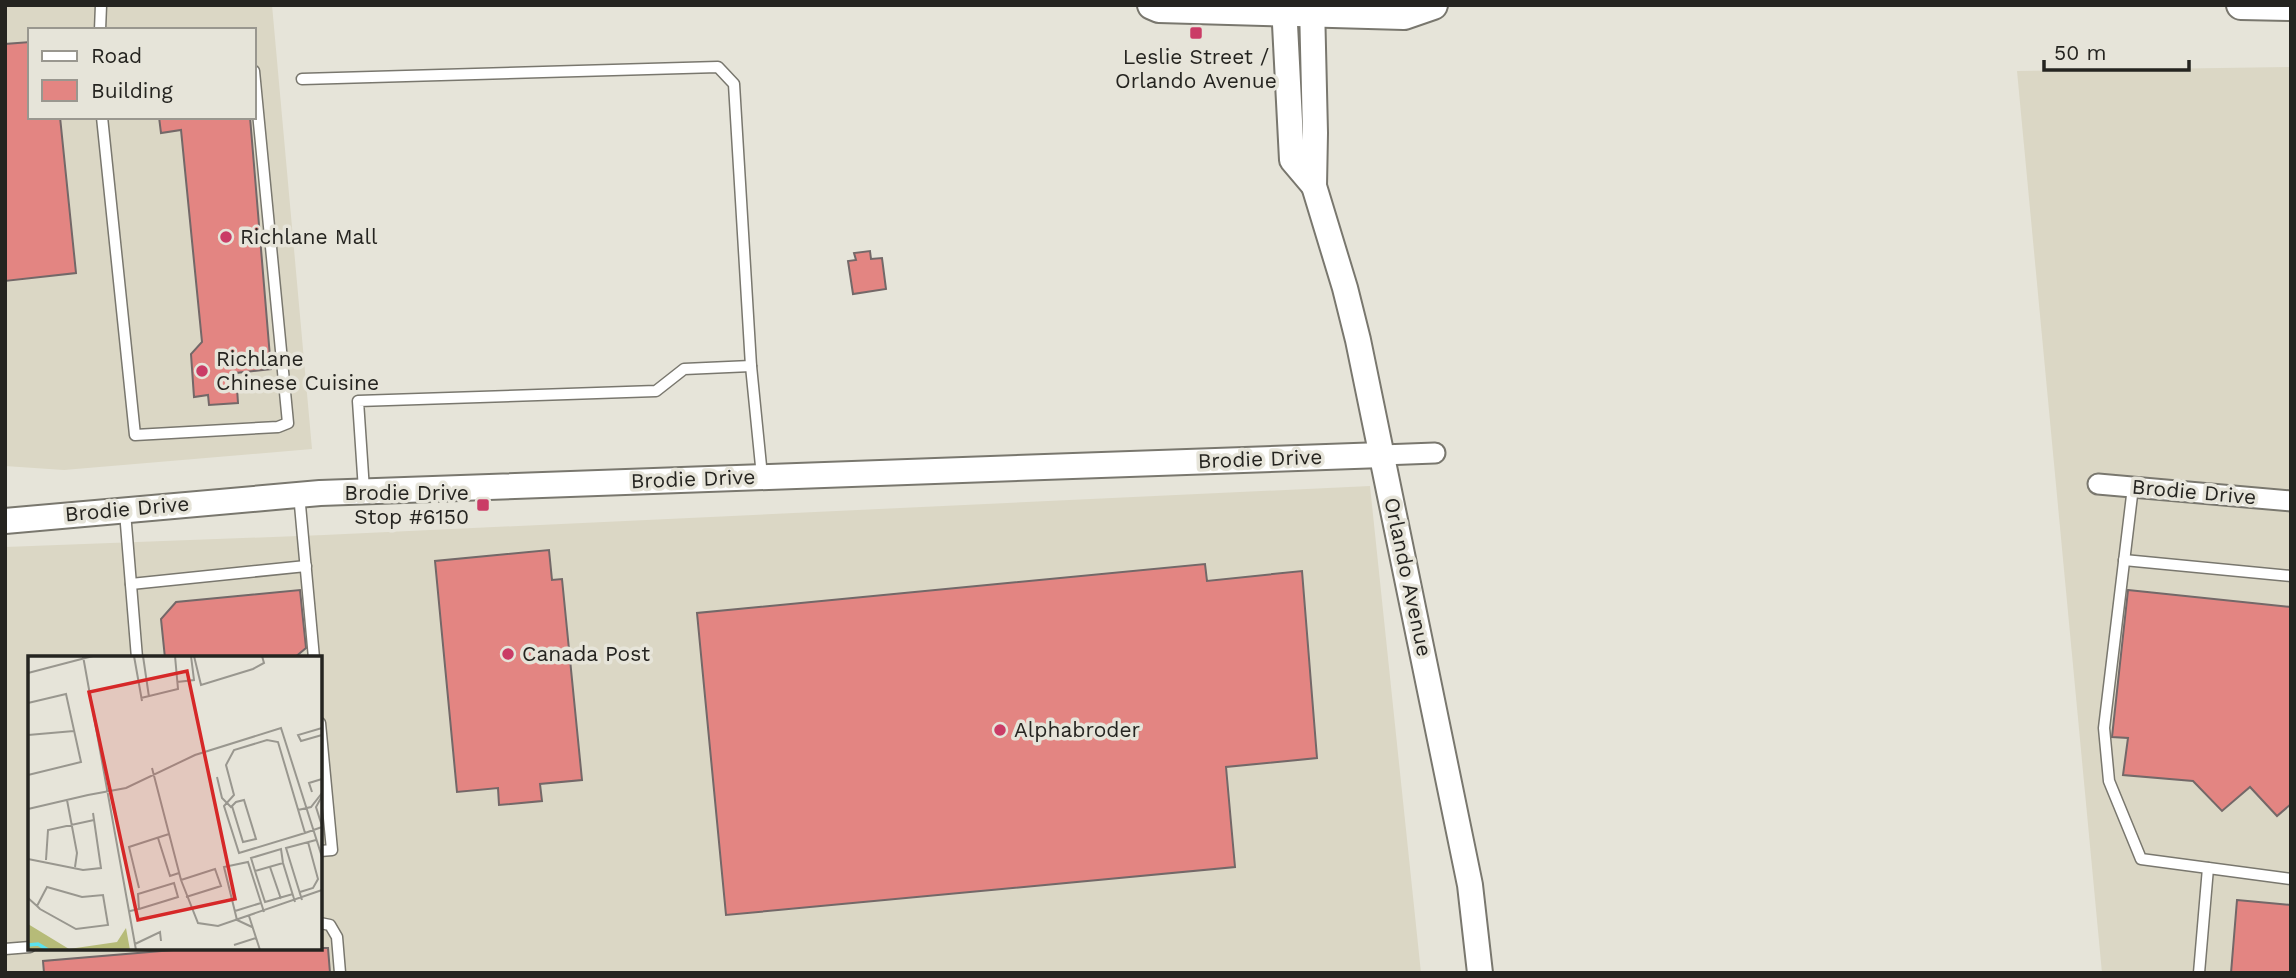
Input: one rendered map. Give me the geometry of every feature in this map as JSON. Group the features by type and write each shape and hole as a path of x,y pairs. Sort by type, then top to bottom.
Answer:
{"main road":[{"path":"1152,5 1159,8 1298,9 1404,15 1433,5"},
{"path":"2241,5 2291,6"}],"street":[{"name":"Orlando Avenue","path":"1298,9 1292,160 1314,186 1345,288 1382,455 1469,885 1480,973"},
{"path":"1382,455 1435,453"},
{"name":"Brodie Drive","path":"5,521 299,494 1382,455"},
{"name":"Brodie Drive","path":"2098,484 2291,501"}],"lane":[{"path":"100,28 101,5"},
{"path":"302,79 718,68 734,84 751,366 762,477"},
{"path":"102,119 135,435 278,428 288,423 256,92"},
{"path":"364,491 358,401 656,391 684,369 751,366"},
{"path":"2133,487 2104,729 2109,781 2141,859 2291,879"},
{"path":"299,494 314,656"},
{"path":"125,509 138,656"},
{"path":"2124,560 2291,576"},
{"path":"131,584 306,566"},
{"path":"322,744 332,850 322,851"},
{"path":"2199,973 2208,868"},
{"path":"322,923 330,925 337,937 340,973"},
{"path":"5,949 28,947"}],"shaded area":[{"path":"5,5 272,5 312,449 64,470 5,466"},
{"path":"2291,67 2291,973 2102,973 2017,71"},
{"path":"1370,486 1421,973 5,973 5,547 324,535"}],"building":[{"path":"28,42 28,119 60,119 76,273 5,281 5,44"},
{"name":"Richlane Mall","path":"159,119 250,119 271,369 236,373 238,403 209,405 208,395 194,397 191,354 202,342 181,130 161,133"},
{"path":"870,251 871,259 882,258 886,289 853,294 848,261 856,260 854,253"},
{"path":"549,550 552,580 562,579 582,780 540,784 542,801 499,805 498,788 457,792 435,561"},
{"path":"1205,564 1207,581 1302,571 1317,758 1226,767 1235,867 726,915 697,613"},
{"path":"300,590 306,648 296,656 165,656 161,619 176,602"},
{"path":"2128,590 2291,607 2291,804 2277,816 2250,787 2222,811 2193,781 2123,775 2128,738 2112,737"},
{"path":"2237,900 2291,905 2291,973 2231,973"},
{"path":"328,948 330,973 44,973 43,961 173,950"}],"place":[{"name":"Leslie Street / Orlando Avenue","path":"1196,33"},
{"name":"Richlane Mall","path":"226,237"},
{"name":"Richlane Chinese Cuisine","path":"202,371"},
{"name":"Brodie Drive Stop #6150","path":"483,505"},
{"name":"Canada Post","path":"508,654"},
{"name":"Alphabroder","path":"1000,730"}]}
